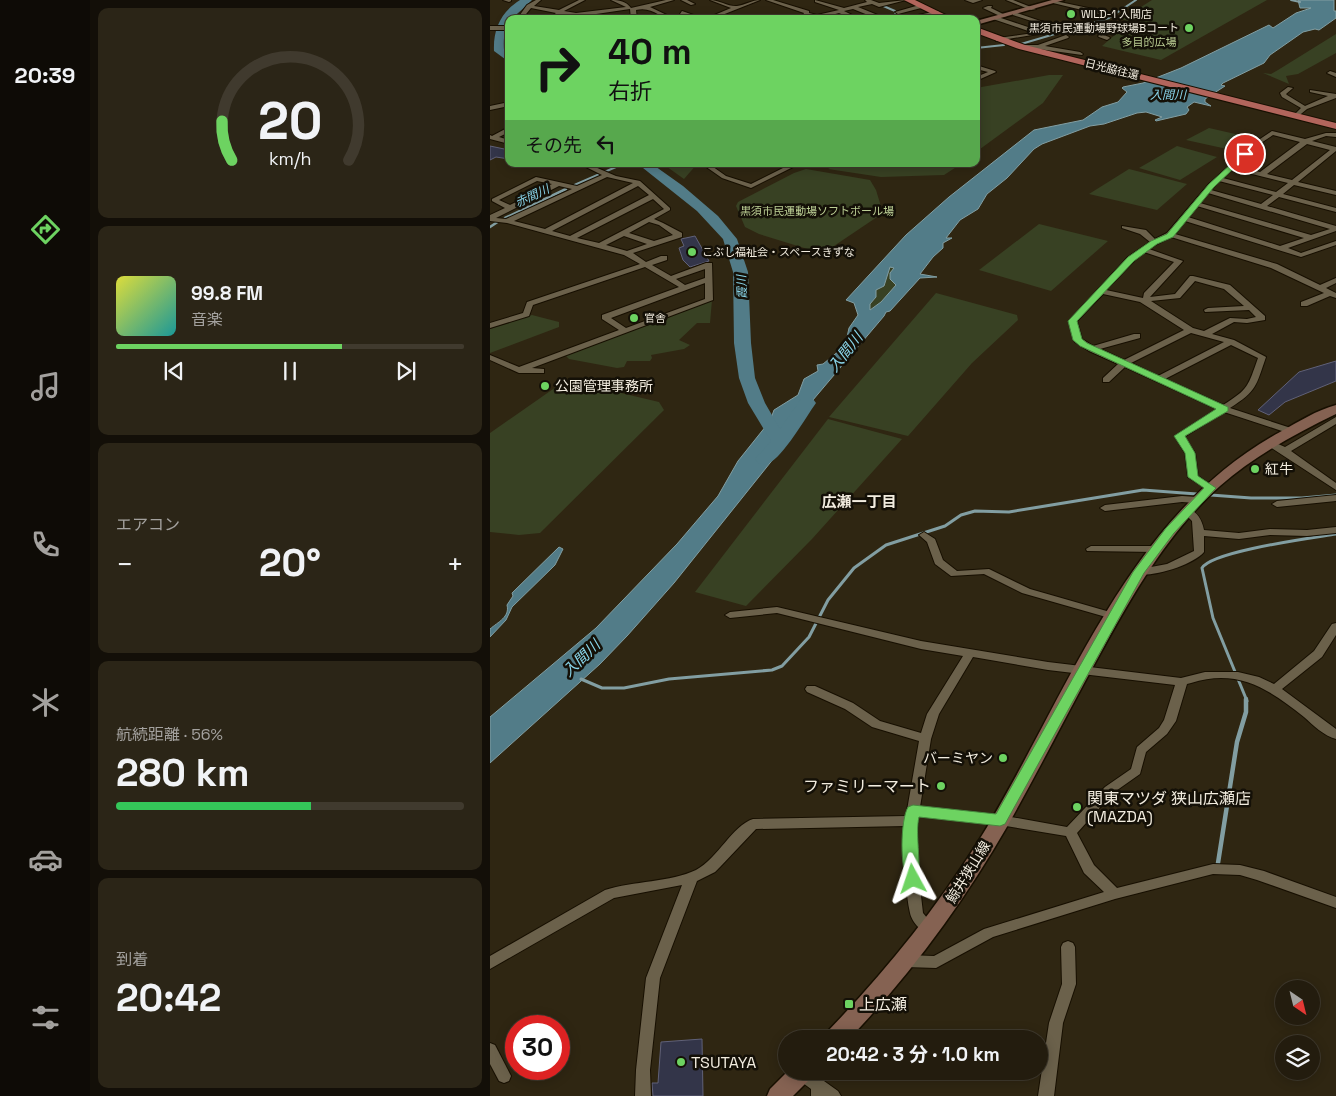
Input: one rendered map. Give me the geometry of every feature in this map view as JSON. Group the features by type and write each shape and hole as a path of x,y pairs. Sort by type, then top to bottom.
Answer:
{"highway":[{"path":"906,0 942,15"},
{"name":"日光脇往還","path":"980,32 998,40 1022,47 1081,58 1336,126"}],"main road":[{"path":"980,21 1015,14 1058,1"},
{"name":"鯨井狭山線","path":"843,1030 906,961 957,892 1000,820 1113,616 1155,549 1200,497 1268,443 1336,409"},
{"path":"778,1096 810,1082"}],"street":[{"path":"522,15 529,6 539,0"},
{"path":"555,15 583,0"},
{"path":"613,0 626,4 631,8 633,15"},
{"path":"529,6 576,15 644,6 672,0"},
{"path":"683,0 693,4"},
{"path":"712,0 736,8"},
{"path":"715,14 758,0"},
{"path":"768,0 793,6 807,12 804,14 809,15"},
{"path":"810,2 818,0 850,15"},
{"path":"829,15 869,1 879,5 906,0"},
{"path":"967,0 973,2 980,0"},
{"path":"1008,0 1033,9"},
{"path":"1058,1 1107,14"},
{"path":"653,4 667,9"},
{"path":"793,6 803,4"},
{"path":"644,6 664,15"},
{"path":"898,12 922,6"},
{"path":"853,7 873,15"},
{"path":"990,7 986,8 1004,16"},
{"path":"682,13 688,15"},
{"path":"925,15 938,13"},
{"path":"1015,14 1055,27"},
{"path":"995,18 1041,33 998,40"},
{"path":"490,28 505,28"},
{"path":"1039,47 1066,37"},
{"path":"1022,47 1039,47 1081,58"},
{"path":"980,68 993,72 980,77"},
{"path":"1290,88 1283,93 1284,96 1305,108"},
{"path":"1312,90 1335,96"},
{"path":"1296,116 1305,108 1335,96"},
{"path":"490,108 505,105"},
{"path":"491,138 505,131"},
{"path":"1262,207 1334,154 1335,149 1272,133 1231,167 1207,191 1170,236 1154,242 1131,259 1073,321 1078,340 1092,349 1224,409 1291,430"},
{"path":"1261,175 1305,142 1328,133 1336,135"},
{"path":"491,138 505,141"},
{"path":"592,167 607,174 640,183 668,210 599,246"},
{"path":"709,167 724,177 751,186 790,167"},
{"path":"1231,167 1291,184 1336,193"},
{"path":"507,221 607,174"},
{"path":"1219,179 1336,210"},
{"path":"509,207 494,200 536,180 577,188"},
{"path":"544,232 640,183"},
{"path":"490,219 509,207 556,185"},
{"path":"1207,191 1336,228"},
{"path":"572,238 653,196"},
{"path":"1196,204 1312,238"},
{"path":"1266,225 1282,213"},
{"path":"1184,218 1301,255 1336,244"},
{"path":"490,219 507,221 627,253 685,288"},
{"path":"627,253 679,235 661,224 648,220"},
{"path":"1124,227 1143,232 1154,242"},
{"path":"1282,248 1336,228"},
{"path":"623,233 655,244"},
{"path":"1170,236 1208,245 1274,266 1333,294"},
{"path":"1144,250 1179,261 1144,300"},
{"path":"490,326 526,314 530,304 664,258"},
{"path":"520,370 709,300 709,265 670,279"},
{"path":"1101,291 1144,300 1177,296 1193,278 1227,287 1262,318 1247,321 1233,320 1205,334"},
{"path":"625,331 605,318 709,280"},
{"path":"1320,288 1336,280"},
{"path":"1304,304 1333,294"},
{"path":"1139,572 1156,570 1192,557 1199,552 1197,520 1200,497 1193,477 1190,453 1179,436 1242,397 1252,387 1262,357 1231,342 1190,330 1144,300"},
{"path":"1208,310 1250,308"},
{"path":"1106,380 1123,364 1190,330"},
{"path":"1092,349 1137,336"},
{"path":"1159,380 1231,342"},
{"path":"490,357 494,362 520,370 541,371"},
{"path":"1285,451 1336,420"},
{"path":"1268,443 1285,451 1336,487"},
{"path":"1105,508 1200,497"},
{"path":"1277,504 1336,498"},
{"path":"1199,533 1239,536 1270,532 1307,533 1336,530"},
{"path":"924,535 931,541 939,562 955,574 985,571 1026,591 1113,616"},
{"path":"1091,549 1155,549"},
{"path":"730,615 777,610 921,645 1182,682 1195,676 1238,675 1276,688 1334,730"},
{"path":"1276,688 1318,654 1336,627"},
{"path":"930,930 917,915 910,861 912,816 925,739 933,714 970,653"},
{"path":"1070,832 1109,790 1136,771 1141,750 1163,731 1170,721 1182,682"},
{"path":"811,689 849,706 876,724 925,739"},
{"path":"490,963 610,894 623,889 691,878 710,868 752,824 912,816 1000,820 1070,832"},
{"path":"1070,832 1089,869 1114,894"},
{"path":"906,961 936,962 989,933 1114,894 1213,869 1240,870 1259,875 1336,903"},
{"path":"643,1096 642,1070 653,978 691,878"},
{"path":"1046,1096 1056,1023 1069,984 1068,947"},
{"path":"490,1050 504,1076"},
{"path":"810,1082 833,1096"}],"green space":[{"name":"多目的広場","path":"1152,0 1267,0 1161,60 1102,46 1130,22 1122,19"},
{"path":"1336,34 1336,53 1298,74 1286,76 1289,84 1263,73 1271,74"},
{"path":"1049,75 1063,75 1043,103 980,149 980,87"},
{"path":"1209,128 1244,136 1227,149 1186,140"},
{"path":"1177,146 1217,157 1180,180 1139,168"},
{"path":"667,167 694,167 684,179"},
{"path":"832,167 956,167 944,175 881,177 828,169"},
{"name":"黒須市民運動場ソフトボール場","path":"806,169 870,180 876,190 883,213 831,248 814,251 759,234 745,227 736,206 738,202 794,173"},
{"path":"1129,169 1187,184 1157,210 1089,194"},
{"path":"1039,224 1108,241 1051,291 979,270"},
{"path":"890,267 894,268 890,279 896,285 881,302 870,310 870,304 875,299 876,290 884,286"},
{"path":"936,293 1017,315 1018,320 972,363 908,436 829,417"},
{"path":"712,300 710,323 697,323 679,340 690,345 684,349 651,355 650,361 627,361 624,367 617,368 569,359 565,355"},
{"path":"532,315 559,322 559,327 490,353 490,329"},
{"path":"566,380 659,402 664,410 540,533 519,535 490,532 490,433"},
{"path":"828,419 902,439 812,539 746,606 695,592"}],"water":[{"name":"入間川","path":"1298,0 1334,0 1336,18 1319,30 1303,32 1270,55 1264,63 1223,83 1221,85 1225,86 1205,99 1205,102 1211,106 1194,102 1187,107 1189,110 1186,114 1156,121 1162,117 1146,112 1137,113 1104,124 1090,126 1042,144 1034,149 1007,178 987,194 978,209 960,220 946,238 952,238 943,243 943,248 933,257 920,274 937,277 920,278 890,311 886,312 785,433 774,449 778,453 674,583 600,664 490,763 490,717 596,628 677,544 718,496 738,461 770,421 774,410 798,395 804,379 818,371 817,365 823,364 845,346 849,328 858,315 854,303 846,300 906,235 949,197 1034,130 1083,120 1102,107 1118,102 1127,92 1123,87 1143,83 1181,68 1269,25 1273,28 1296,13 1311,8 1300,8","holes":["890,267 894,268 890,273 890,279 896,285 881,302 870,310 870,304 876,297 876,290 884,286"]},
{"path":"559,547 563,549 555,565 512,607 506,620 490,637 490,629 503,619 507,613 507,605 513,596 512,593"}],"building":[{"path":"490,146 505,149 505,158 496,157 490,160"},
{"name":"こぶし福祉会・スペースきずな","path":"695,236 709,261 690,267 683,260 679,248 684,246 681,239"},
{"path":"1336,361 1336,381 1285,402 1269,415 1258,410 1299,372"},
{"name":"TSUTAYA","path":"702,1039 703,1096 653,1096 652,1083 658,1083 661,1042"}],"waterway":[{"name":"霞川","path":"509,15 527,0"},
{"name":"赤間川","path":"1021,44 1109,18 1136,0"},
{"path":"1291,0 1300,2"},
{"path":"881,5 895,11 896,15"},
{"name":"霞川","path":"505,20 499,35 499,51 505,56"},
{"name":"赤間川","path":"980,48 1004,45"},
{"name":"赤間川","path":"602,173 616,167"},
{"name":"霞川","path":"648,167 702,208 723,229 730,239 737,255 741,272 744,361 747,378 756,403 780,442"},
{"name":"赤間川","path":"575,185 605,172"},
{"name":"赤間川","path":"505,218 566,189"},
{"name":"赤間川","path":"490,227 499,221"},
{"name":"入間川","path":"780,442 807,403"},
{"name":"入間川","path":"764,459 780,442"},
{"path":"581,679 602,688 624,688 669,679 772,670 782,666 809,637 828,600 854,568 886,545 945,526 961,515 975,511 1009,512 1143,490 1251,498 1302,498 1336,495"},
{"path":"1247,701 1213,618 1202,568 1224,556 1242,551 1336,534"},
{"path":"1218,863 1237,742 1246,712 1246,699"}],"place":[{"name":"WILD-1 入間店","path":"1071,14"},
{"name":"黒須市民運動場野球場Bコート","path":"1189,28"},
{"name":"こぶし福祉会・スペースきずな","path":"692,252"},
{"name":"官舎","path":"634,318"},
{"name":"公園管理事務所","path":"545,386"},
{"name":"紅牛","path":"1255,469"},
{"name":"バーミヤン","path":"1003,758"},
{"name":"ファミリーマート","path":"941,786"},
{"name":"関東マツダ 狭山広瀬店 (MAZDA)","path":"1077,807"},
{"name":"上広瀬","path":"849,1004"},
{"name":"TSUTAYA","path":"681,1062"}],"district":[{"name":"広瀬一丁目","path":"859,501"}],"route":[{"path":"913,879 910,861 910,821 913,811 1000,820 1139,572 1170,530 1210,488 1193,477 1190,453 1179,436 1224,409 1083,344 1078,340 1073,321 1131,259 1154,242 1170,236 1211,185 1245,154"}]}
